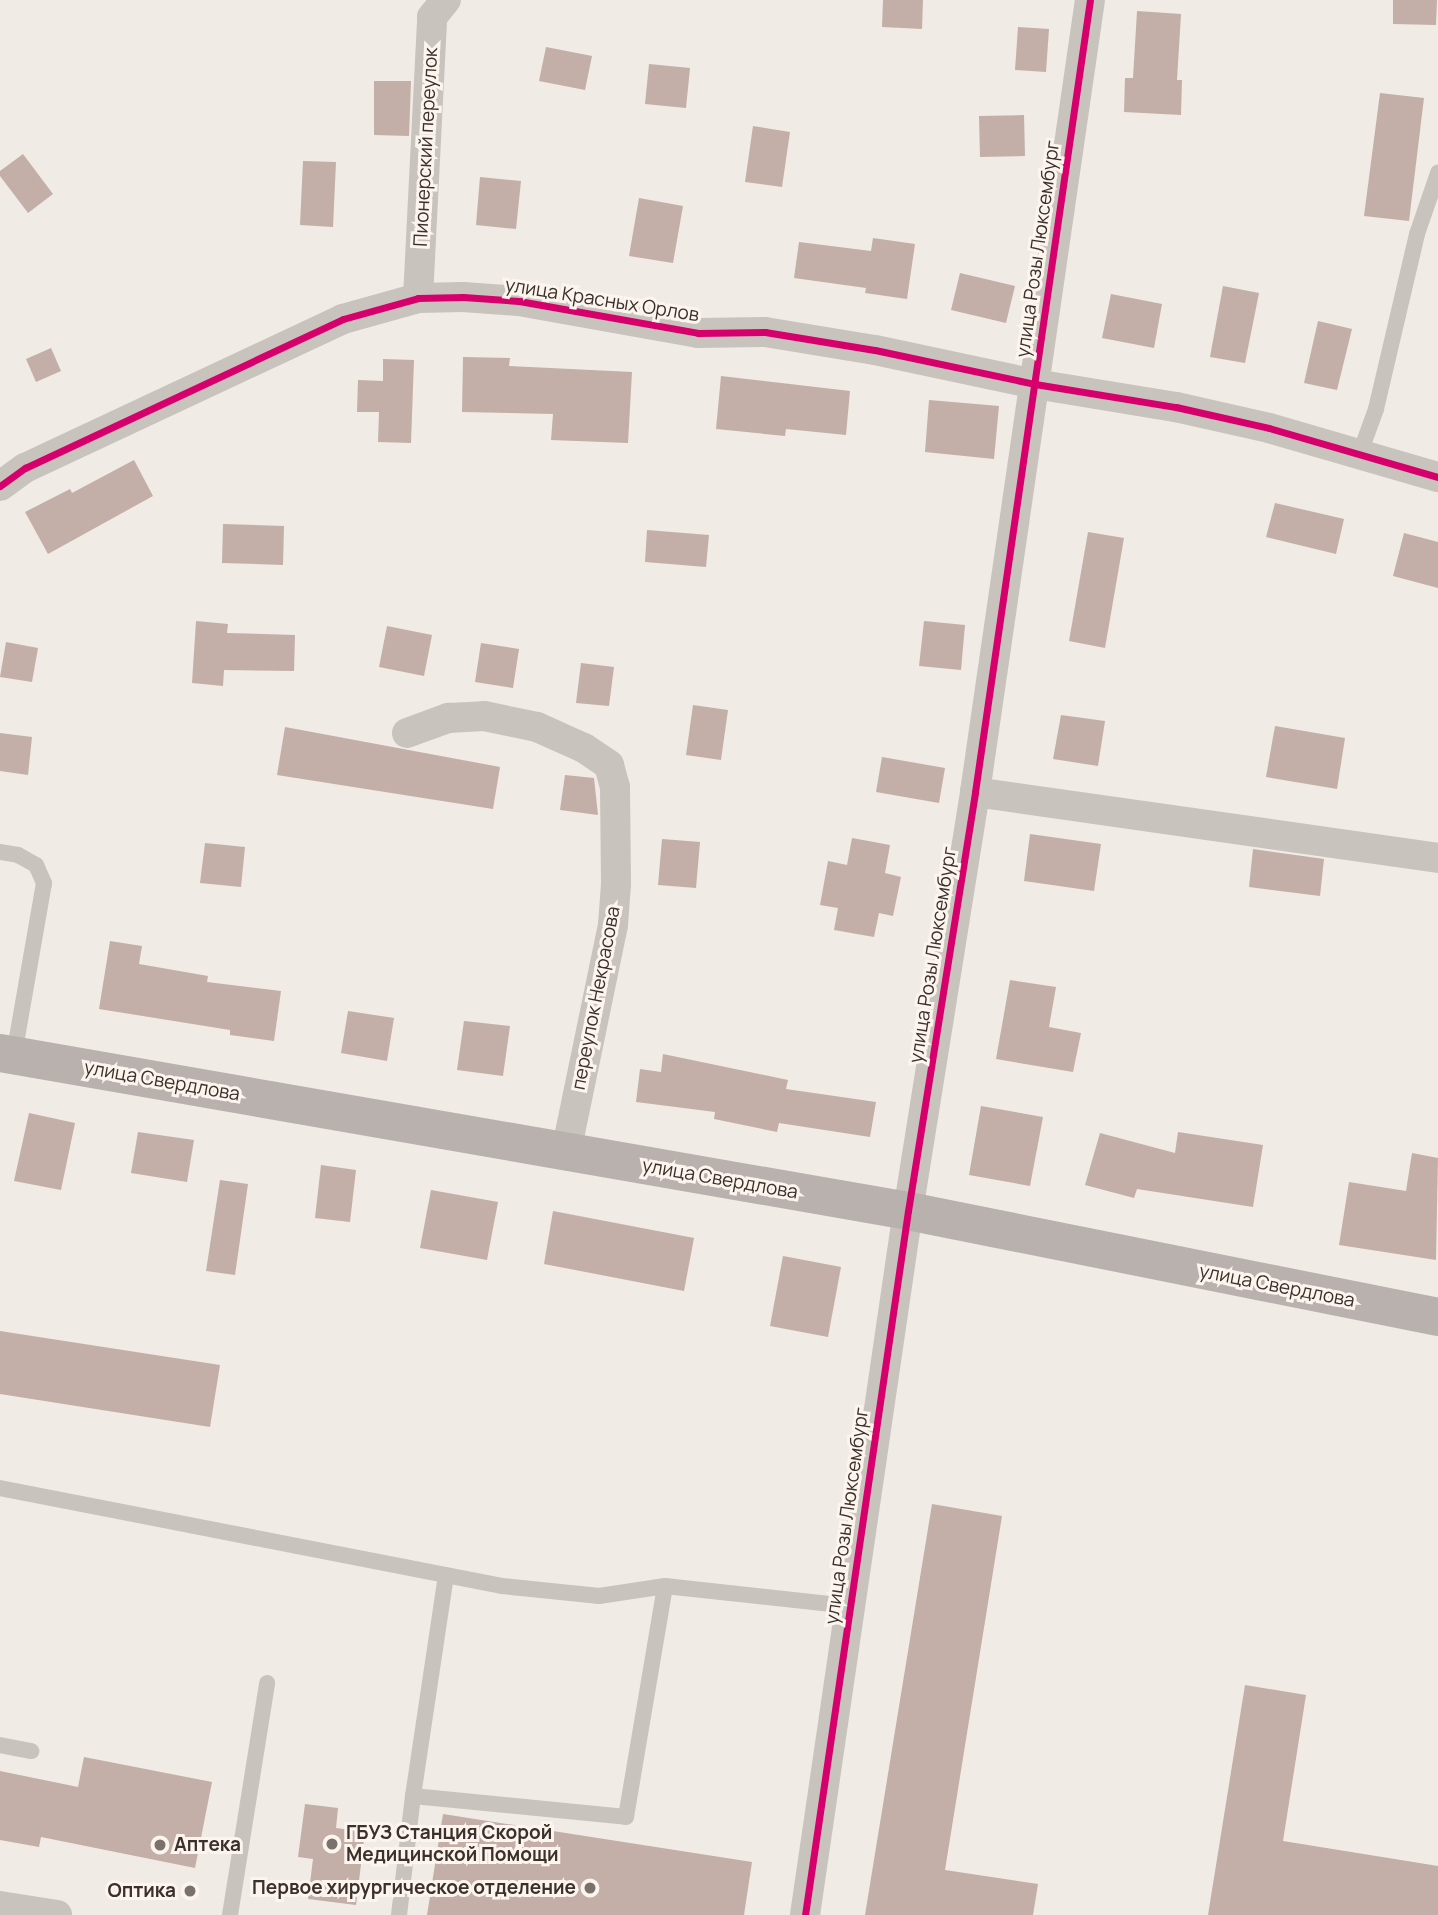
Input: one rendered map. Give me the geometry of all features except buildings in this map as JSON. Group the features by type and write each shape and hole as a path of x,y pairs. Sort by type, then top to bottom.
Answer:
{"main road":[{"name":"улица Свердлова","path":"7,1054 908,1211 1438,1317"}],"street":[{"name":"Пионерский переулок","path":"418,298 432,17 446,0"},
{"name":"улица Розы Люксембург","path":"805,1915 908,1211 975,792 1090,0"},
{"name":"улица Красных Орлов","path":"0,486 25,468 306,336 383,306 418,298 519,301 698,333 765,332 875,350 1035,384 1176,407 1269,428 1438,477"},
{"name":"переулок Некрасова","path":"407,733 448,718 484,716 537,727 584,748 608,765 615,786 616,884 613,925 566,1152"},
{"path":"975,792 1438,858"},
{"path":"0,1906 57,1915"}],"lane":[{"path":"1359,456 1376,409 1417,234 1438,173"},
{"path":"0,852 18,855 36,865 44,883 7,1054"},
{"path":"0,1488 502,1586 598,1597 665,1586 850,1606"},
{"path":"399,1915 413,1796 446,1575"},
{"path":"413,1796 626,1817 665,1586"},
{"path":"230,1915 267,1683"},
{"path":"0,1745 31,1751"}],"cycle path":[{"path":"805,1915 908,1211 975,792 1090,0"},
{"path":"0,486 25,468 343,319 418,298 463,297 519,301 698,333 765,332 875,350 1035,384 1176,407 1269,428 1438,477"}],"place":[{"name":"ГБУЗ Станция Скорой Медицинской Помощи","path":"332,1844"},
{"name":"Аптека","path":"160,1845"},
{"name":"Первое хирургическое отделение","path":"590,1888"},
{"name":"Оптика","path":"190,1891"}]}
